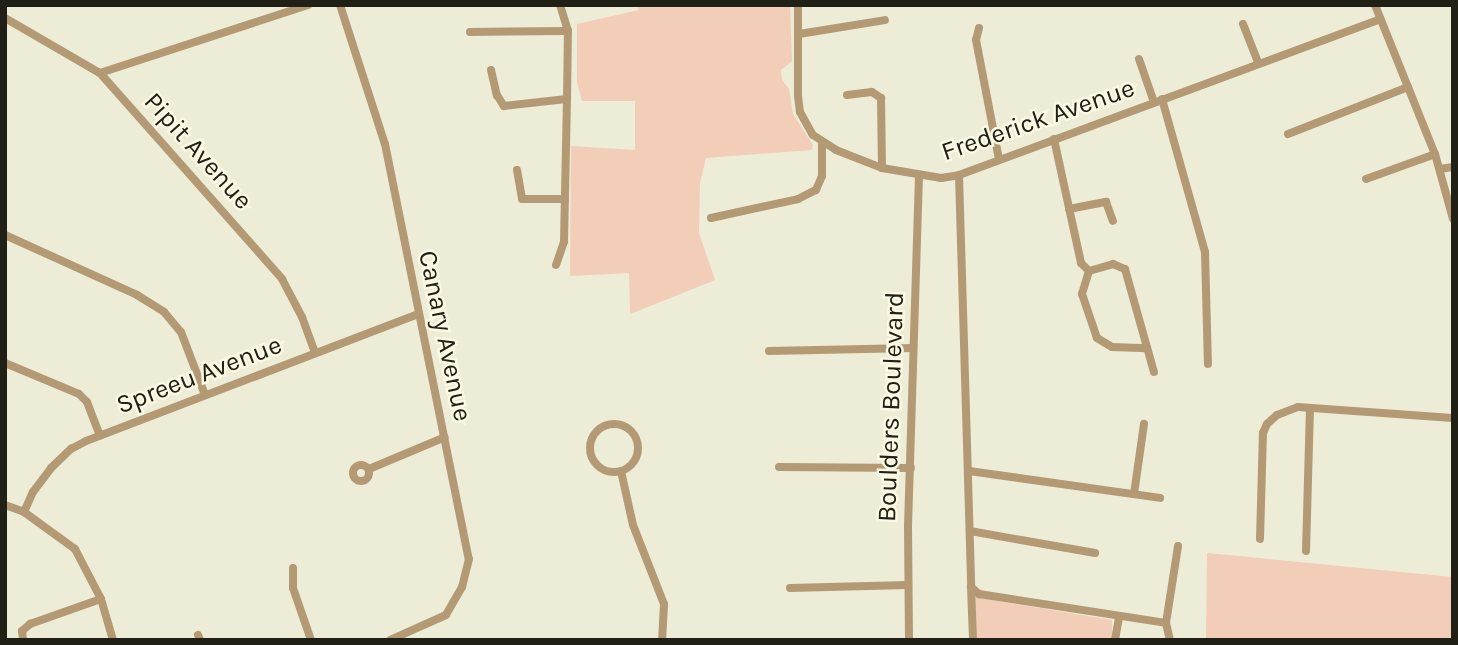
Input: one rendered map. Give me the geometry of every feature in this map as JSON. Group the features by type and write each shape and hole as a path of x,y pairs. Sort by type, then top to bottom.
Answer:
{"street":[{"path":"100,73 308,5"},
{"name":"Canary Avenue","path":"340,5 385,144 467,543 467,572 446,615 391,640"},
{"path":"556,265 564,242 567,99 568,31 560,5"},
{"path":"711,218 798,199 816,190 822,176 822,143 807,127 800,112 798,5"},
{"path":"1375,5 1435,153 1453,219"},
{"name":"Pipit Avenue","path":"5,18 100,73 275,271 302,317 315,353"},
{"name":"Frederick Avenue","path":"822,143 882,169 919,176 959,175 1380,19"},
{"path":"799,34 885,20"},
{"path":"1243,24 1258,62"},
{"path":"979,28 976,40 999,159"},
{"path":"470,32 568,31"},
{"name":"Frederick Avenue","path":"1139,59 1158,100"},
{"path":"491,70 497,95 504,106 567,99"},
{"path":"1288,134 1408,87"},
{"path":"847,95 872,92 881,99 882,169"},
{"path":"1158,100 1205,252 1208,364"},
{"path":"1054,139 1081,263 1089,271"},
{"path":"1366,179 1435,153"},
{"path":"1440,169 1453,167"},
{"path":"517,170 522,199 537,202 565,199"},
{"path":"959,175 973,640"},
{"name":"Boulders Boulevard","path":"909,640 908,585 919,176"},
{"path":"1069,209 1106,202 1113,221"},
{"path":"5,235 137,295 164,312 181,332 205,396"},
{"path":"1089,271 1113,264 1125,269 1154,372"},
{"path":"1089,271 1082,295 1097,338 1112,346 1147,348"},
{"name":"Spreeu Avenue","path":"24,512 33,492 71,449 418,314"},
{"path":"769,351 914,348"},
{"path":"5,363 79,394 87,402 100,436"},
{"path":"1260,539 1265,428 1271,419 1290,408 1453,418"},
{"path":"1306,551 1310,408"},
{"path":"608,425 622,426 636,439 636,459 621,471 601,468 591,451 597,432 608,425"},
{"path":"1134,495 1144,425"},
{"path":"369,469 445,437"},
{"path":"779,467 911,468"},
{"path":"621,471 633,525 664,604 662,640"},
{"path":"969,471 1160,498"},
{"path":"5,505 24,512 75,549 101,599 113,640"},
{"path":"970,531 1095,553"},
{"path":"1170,640 1166,623 1178,545"},
{"path":"293,568 293,588 311,640"},
{"path":"790,588 908,585"},
{"path":"971,587 979,594 1166,623"},
{"path":"23,640 22,631 30,624 101,599"},
{"path":"1115,640 1119,617"}],"shaded area":[{"path":"637,5 790,5 792,61 781,70 782,80 789,89 793,114 813,145 812,150 706,158 700,183 699,233 715,280 630,314 629,273 570,276 571,146 635,150 635,101 582,101 577,82 577,24 639,10"},
{"path":"1207,553 1453,577 1453,640 1206,640"},
{"path":"975,597 1112,620 1112,640 976,640"}]}
